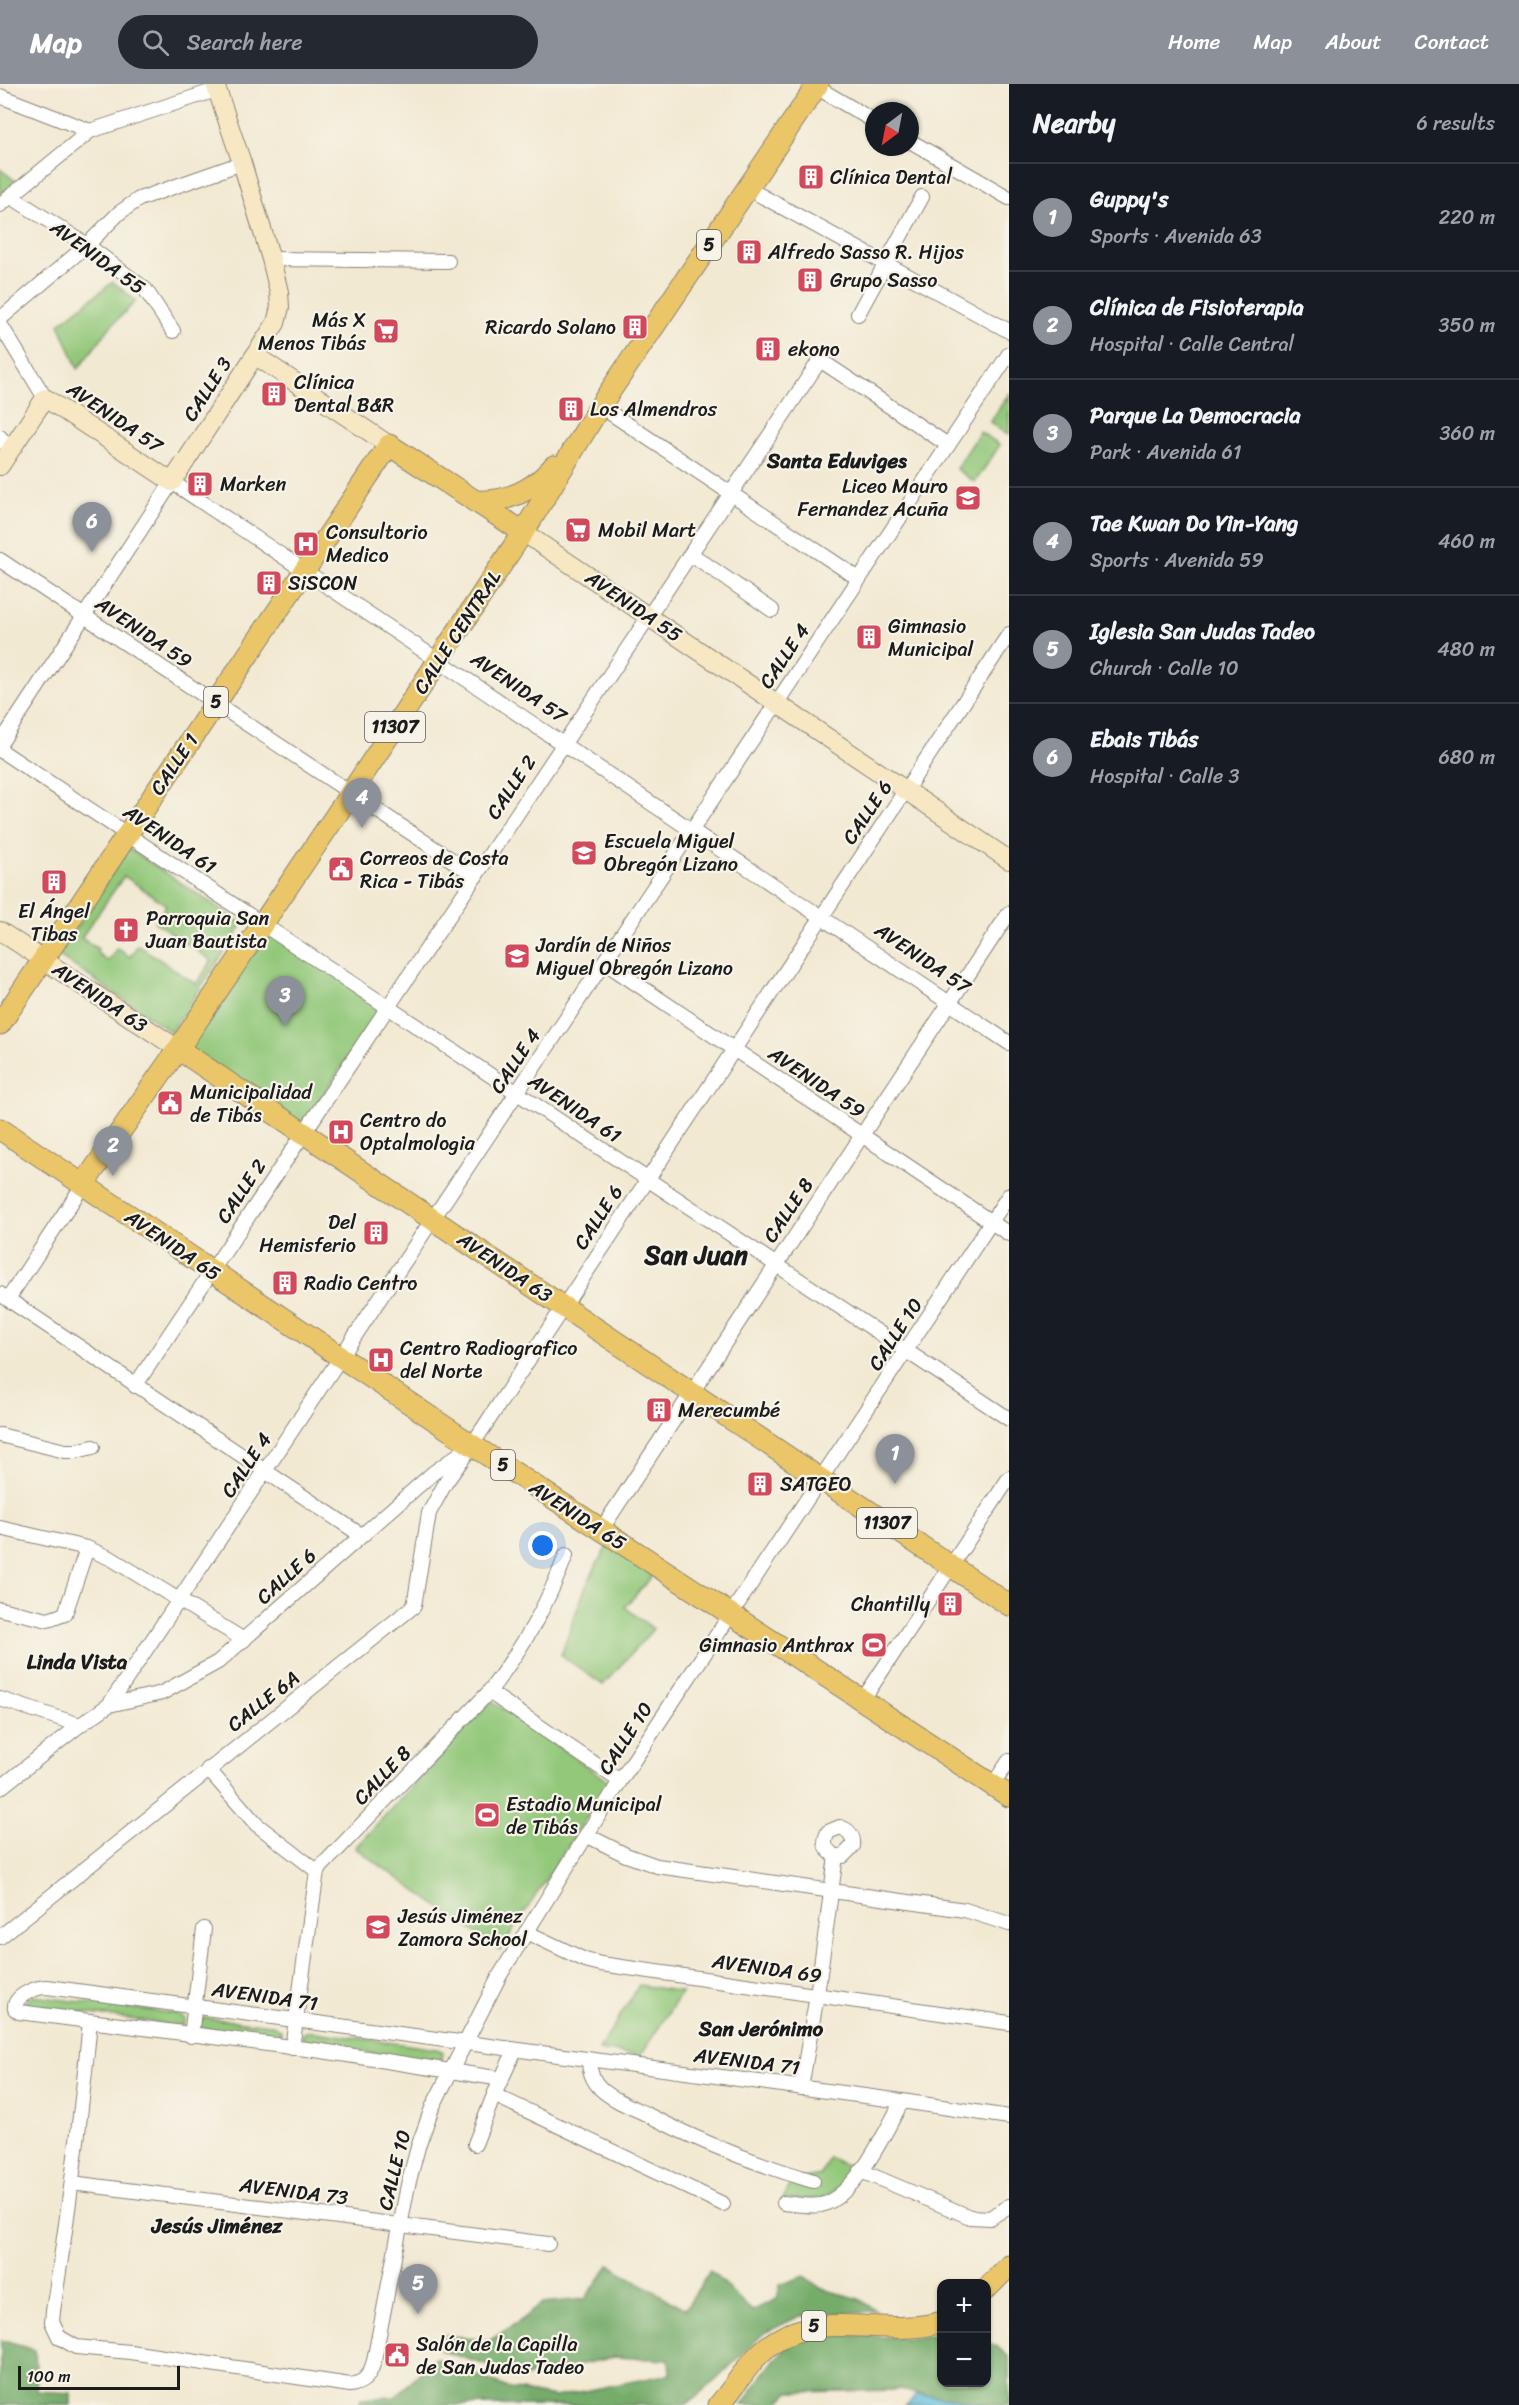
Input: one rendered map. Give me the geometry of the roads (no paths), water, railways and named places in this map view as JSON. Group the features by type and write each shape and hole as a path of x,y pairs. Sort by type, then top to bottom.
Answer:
{"main road":[{"name":"CALLE CENTRAL","path":"83,1185 351,793 523,532 600,406 817,86"},
{"name":"CALLE CENTRAL","path":"474,501 492,502 510,498 527,490 543,479 579,439"},
{"name":"AVENIDA 55","path":"389,445 523,532"},
{"name":"CALLE 1","path":"0,1024 389,445"},
{"name":"AVENIDA 63","path":"178,1049 1009,1605"},
{"name":"AVENIDA 65","path":"0,1129 600,1530 1001,1791"},
{"path":"991,2285 1009,2266"},
{"name":"5","path":"719,2405 759,2355 790,2332 811,2326 893,2328 937,2323"}],"street":[{"path":"817,86 865,115"},
{"path":"5,200 90,131 216,87"},
{"name":"CALLE 3","path":"0,744 276,323 280,307 279,292 271,259 242,162 216,87"},
{"path":"0,96 90,131"},
{"path":"919,146 1009,198"},
{"path":"0,321 87,246 119,213 139,200 242,162"},
{"path":"747,188 1009,332"},
{"path":"858,314 922,197"},
{"name":"AVENIDA 55","path":"5,200 87,246 145,289 173,331"},
{"path":"271,259 448,261"},
{"name":"AVENIDA 57","path":"0,321 45,398 1009,1043"},
{"name":"CALLE 4","path":"0,1788 109,1705 1009,354"},
{"name":"AVENIDA 55","path":"256,356 389,445"},
{"name":"CALLE 2","path":"135,1386 820,360 948,445"},
{"path":"3,451 45,398"},
{"path":"600,406 859,579"},
{"name":"AVENIDA 55","path":"523,532 1009,860"},
{"path":"691,554 772,610"},
{"name":"AVENIDA 59","path":"0,560 476,876"},
{"name":"CALLE 6","path":"109,1705 162,1693 218,1662 433,1473 472,1445 1009,634"},
{"name":"AVENIDA 61","path":"0,750 1009,1419"},
{"name":"CALLE 8","path":"600,1530 1009,913"},
{"name":"AVENIDA 63","path":"0,931 178,1049"},
{"name":"AVENIDA 59","path":"604,962 1009,1234"},
{"name":"CALLE CENTRAL","path":"4,1297 83,1185"},
{"name":"CALLE 10","path":"72,2183 52,2311 52,2322 59,2337 76,2347 130,2352 350,2385 363,2381 371,2372 374,2361 408,2185 418,2147 432,2108 500,1975 620,1780 729,1614 907,1352 1009,1195"},
{"path":"4,1297 361,1535"},
{"path":"0,1435 71,1452 93,1448"},
{"name":"CALLE 6A","path":"1,1935 414,1606 429,1513 446,1482 472,1445"},
{"path":"433,1473 446,1482"},
{"path":"862,1701 1009,1478"},
{"path":"0,1528 87,1548 112,1560 244,1641"},
{"path":"0,1609 48,1620 65,1614 87,1548"},
{"name":"CALLE 8","path":"317,1871 489,1692 540,1617 566,1555"},
{"path":"489,1692 620,1780"},
{"path":"0,1699 80,1725"},
{"path":"1001,1791 1009,1761"},
{"path":"208,1769 256,1824 317,1871 292,2048"},
{"path":"586,1835 626,1855 657,1866 965,1910 1009,1924"},
{"path":"801,2088 817,1995 836,1856"},
{"path":"191,2036 204,1929"},
{"name":"AVENIDA 69","path":"526,1932 585,1960 601,1964 1009,2023"},
{"name":"AVENIDA 71","path":"502,2079 452,2070 19,2012 14,2005 15,2001 33,1990 48,1987 902,2101 1009,2118"},
{"path":"72,2183 82,2114 90,2021"},
{"path":"476,2144 494,2095 515,2050"},
{"path":"589,2060 590,2071 596,2082 610,2095 691,2137 744,2159 813,2181"},
{"path":"494,2095 723,2204"},
{"path":"784,2203 816,2206 841,2194 877,2149 902,2101"},
{"path":"861,2171 980,2219 990,2218 1009,2206"},
{"name":"AVENIDA 73","path":"72,2183 548,2244"}],"water":[{"path":"918,2394 952,2398 987,2405 905,2405"}],"place":[{"name":"Clínica Dental","path":"811,177"},
{"name":"Alfredo Sasso R. Hijos","path":"749,252"},
{"name":"Grupo Sasso","path":"810,280"},
{"name":"Ricardo Solano","path":"635,327"},
{"name":"Más X Menos Tibás","path":"386,331"},
{"name":"ekono","path":"768,349"},
{"name":"Clínica Dental B&R","path":"274,394"},
{"name":"Los Almendros","path":"571,409"},
{"name":"Marken","path":"200,484"},
{"name":"Liceo Mauro Fernandez Acuña","path":"968,498"},
{"name":"Mobil Mart","path":"578,530"},
{"name":"Consultorio Medico","path":"306,544"},
{"name":"Ebais Tibás","path":"92,552"},
{"name":"SiSCON","path":"269,583"},
{"name":"Gimnasio Municipal","path":"869,637"},
{"name":"Tae Kwan Do Yin-Yang","path":"362,828"},
{"name":"Escuela Miguel Obregón Lizano","path":"584,853"},
{"name":"Correos de Costa Rica - Tibás","path":"341,869"},
{"name":"El Ángel Tibas","path":"54,882"},
{"name":"Parroquia San Juan Bautista","path":"126,930"},
{"name":"Jardín de Niños Miguel Obregón Lizano","path":"517,956"},
{"name":"Parque La Democracia","path":"285,1026"},
{"name":"Municipalidad de Tibás","path":"170,1103"},
{"name":"Centro do Optalmologia","path":"341,1132"},
{"name":"Clínica de Fisioterapia","path":"113,1176"},
{"name":"Del Hemisferio","path":"376,1233"},
{"name":"Radio Centro","path":"285,1283"},
{"name":"Centro Radiografico del Norte","path":"381,1360"},
{"name":"Merecumbé","path":"659,1410"},
{"name":"SATGEO","path":"760,1484"},
{"name":"Guppy's","path":"895,1484"},
{"name":"Chantilly","path":"950,1604"},
{"name":"Gimnasio Anthrax","path":"874,1645"},
{"name":"Estadio Municipal de Tibás","path":"487,1815"},
{"name":"Jesús Jiménez Zamora School","path":"378,1927"},
{"name":"Iglesia San Judas Tadeo","path":"418,2314"},
{"name":"Salón de la Capilla de San Judas Tadeo","path":"397,2355"}],"district":[{"name":"Santa Eduviges","path":"837,461"},
{"name":"San Juan","path":"696,1255"},
{"name":"Linda Vista","path":"77,1662"},
{"name":"San Jerónimo","path":"761,2029"},
{"name":"Jesús Jiménez","path":"217,2226"}]}
